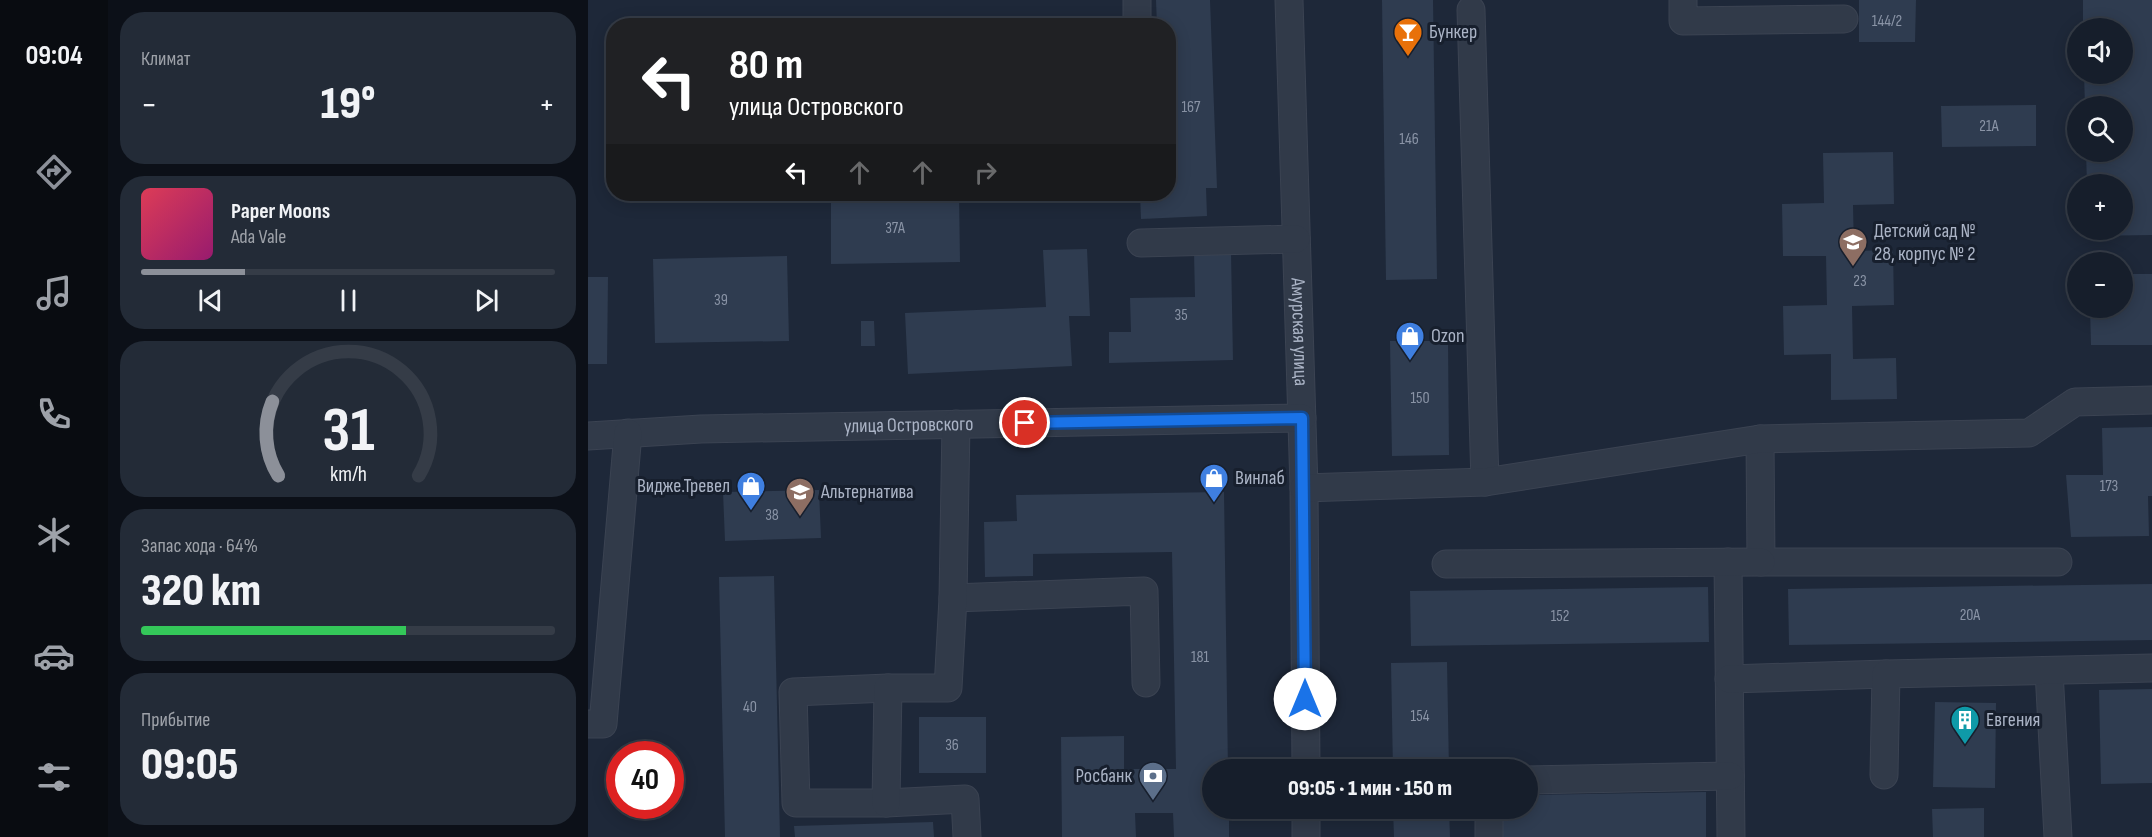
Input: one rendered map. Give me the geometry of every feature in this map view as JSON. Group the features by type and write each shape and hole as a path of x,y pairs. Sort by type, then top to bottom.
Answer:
{"street":[{"path":"1137,0 1137,18"},
{"name":"Амурская улица","path":"1289,0 1304,488 1306,759"},
{"path":"1683,0 1683,21 1844,19"},
{"path":"1471,10 1485,482"},
{"path":"1141,243 1296,239"},
{"path":"1304,488 1485,482 1760,440 2029,433 2075,402 2152,400"},
{"name":"улица Островского","path":"588,436 701,429 1302,418"},
{"path":"956,424 953,598 948,688 793,692 796,803 886,803 965,799 967,837"},
{"path":"588,724 603,724 628,433"},
{"path":"1760,440 1761,562"},
{"path":"1728,562 1731,837"},
{"path":"1446,564 2058,562"},
{"path":"953,598 1144,591 1146,683"},
{"path":"1729,679 2152,668"},
{"path":"2049,671 2058,837"},
{"path":"1884,775 1886,674"},
{"path":"886,803 888,688"},
{"path":"1538,780 1730,776"},
{"path":"1306,819 1306,837"},
{"path":"1489,819 1489,837"}],"building":[{"path":"1156,0 1210,0 1217,188 1206,188 1207,216 1141,219 1140,201 1176,201 1176,18 1157,18"},
{"path":"1382,0 1433,0 1437,279 1386,280"},
{"path":"1859,0 1916,0 1915,42 1859,42"},
{"path":"2083,0 2152,0 2152,235 2133,235 2133,174 2087,174 2086,162 2133,162 2133,96 2085,96 2084,84 2133,84 2133,18 2083,18"},
{"path":"2036,105 2036,146 1942,147 1941,106"},
{"path":"1893,152 1894,204 1853,205 1854,251 1893,250 1894,305 1852,306 1853,359 1896,358 1897,399 1831,400 1831,354 1784,355 1783,306 1827,305 1826,256 1783,256 1782,204 1824,203 1823,153"},
{"path":"831,201 959,201 960,262 831,264"},
{"path":"1087,249 1090,316 1069,316 1072,366 908,374 905,313 1046,307 1043,250"},
{"path":"1194,252 1231,252 1233,360 1109,363 1109,332 1131,332 1130,298 1195,297"},
{"path":"787,256 789,341 655,343 653,259"},
{"path":"2133,274 2152,274 2152,345 2091,345 2090,318 2133,318"},
{"path":"588,277 608,277 607,364 588,364"},
{"path":"861,321 874,321 875,346 861,346"},
{"path":"1390,341 1448,341 1449,455 1392,456"},
{"path":"2152,427 2152,496 2148,496 2149,536 2071,537 2066,475 2103,475 2102,428"},
{"path":"819,490 821,538 725,541 723,492"},
{"path":"1224,492 1228,759 1202,759 1202,819 1229,819 1229,837 1174,837 1173,813 1135,813 1136,837 1062,837 1061,737 1124,736 1124,769 1176,769 1172,552 1033,554 1033,576 985,577 984,522 1017,521 1016,495"},
{"path":"774,576 780,837 725,837 719,577"},
{"path":"2152,584 2152,640 1789,645 1788,589"},
{"path":"1708,587 1709,642 1411,646 1410,591"},
{"path":"1447,662 1449,759 1393,759 1391,663"},
{"path":"2152,689 2152,783 2101,784 2099,690"},
{"name":"Евгения","path":"1935,702 1996,703 1995,788 1933,787"},
{"path":"919,717 986,717 986,773 919,773"},
{"path":"1706,792 1706,837 1503,837 1503,819 1538,819 1538,795"},
{"path":"1984,808 1984,837 1933,837 1932,809"},
{"path":"1393,819 1449,819 1450,837 1394,837"},
{"path":"933,822 934,837 795,837 794,826"}],"place":[{"name":"Бункер","path":"1408,58"},
{"name":"Детский сад № 28, корпус № 2","path":"1853,268"},
{"name":"Ozon","path":"1410,362"},
{"name":"Винлаб","path":"1214,504"},
{"name":"Видже.Тревел","path":"751,512"},
{"name":"Альтернатива","path":"800,518"},
{"name":"Евгения","path":"1965,746"},
{"name":"Росбанк","path":"1153,802"}],"route":[{"path":"1025,423 1302,418 1305,699"}]}
